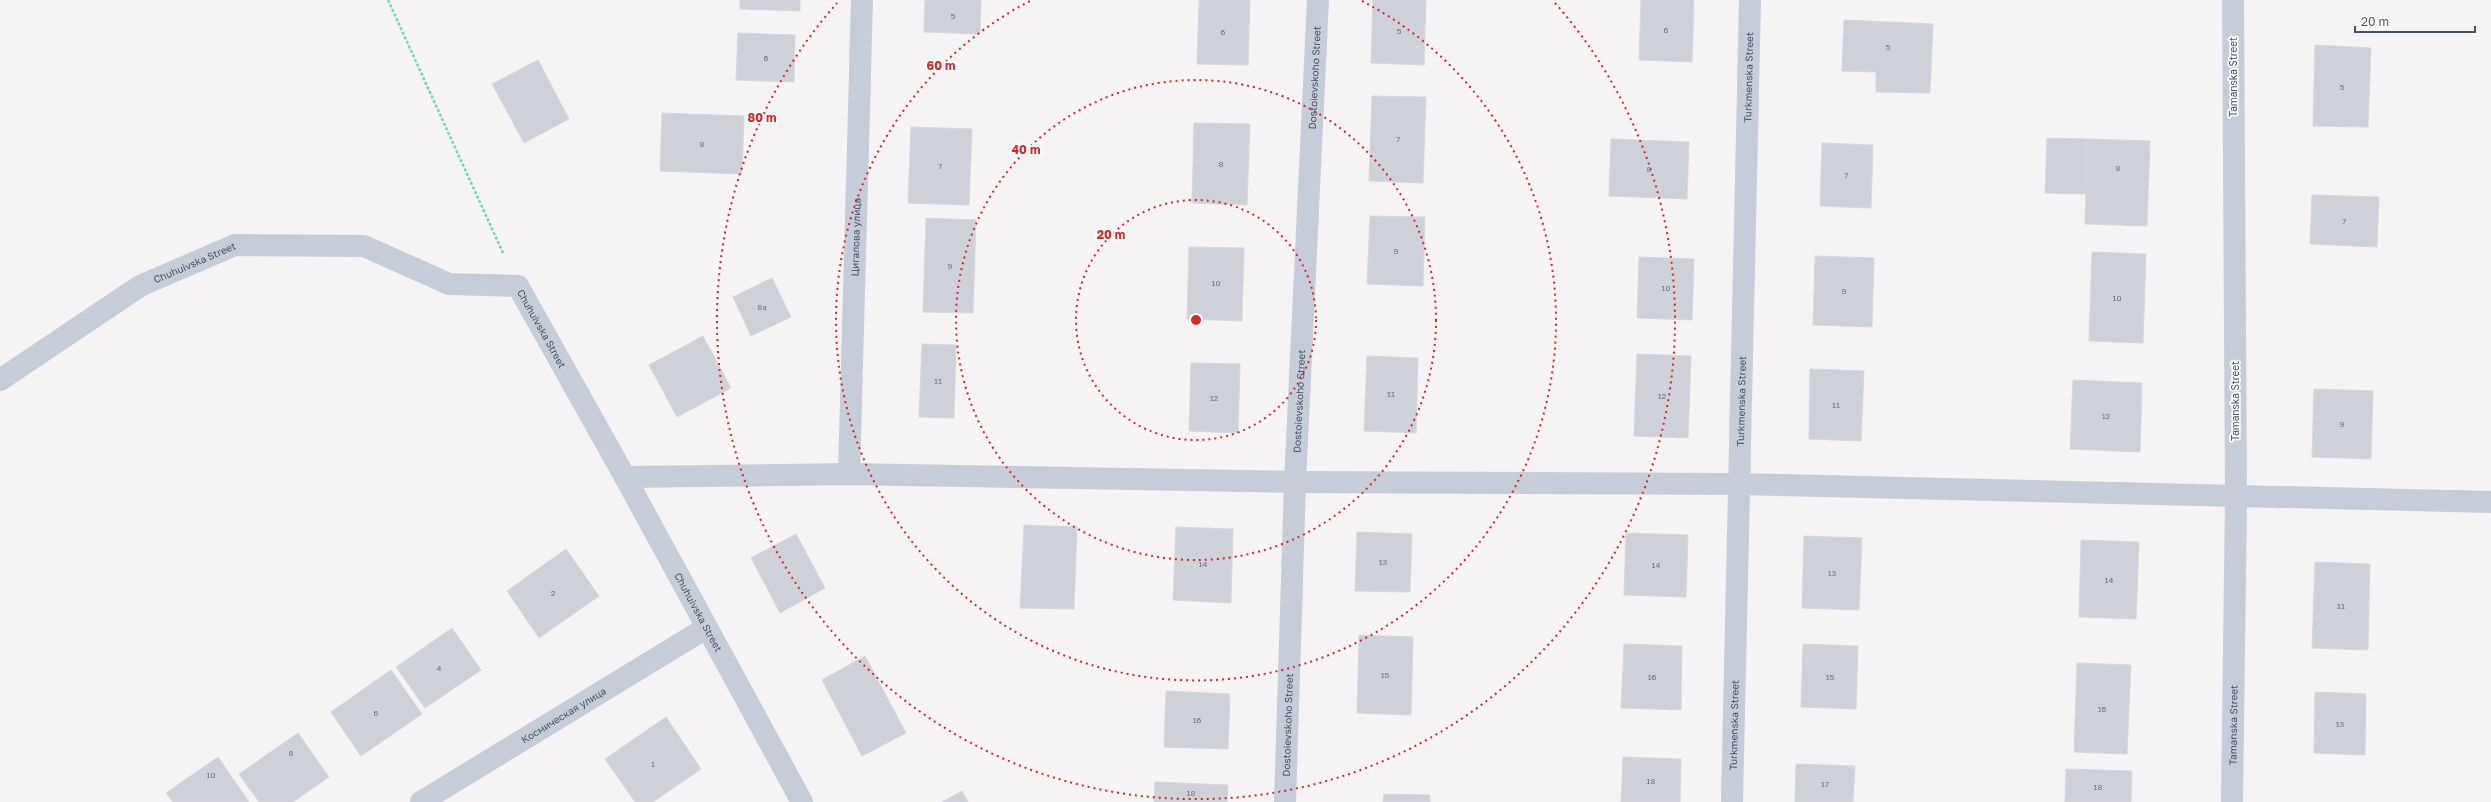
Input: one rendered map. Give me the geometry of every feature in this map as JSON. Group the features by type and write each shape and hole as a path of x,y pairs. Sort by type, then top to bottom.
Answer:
{"street":[{"name":"Цигалова улица","path":"849,474 862,0"},
{"name":"Dostoievskoho Street","path":"1285,802 1295,482 1318,0"},
{"name":"Turkmenska Street","path":"1732,802 1750,0"},
{"name":"Tamanska Street","path":"2232,802 2236,496 2233,0"},
{"name":"Chuhuivska Street","path":"0,380 140,286 235,245 364,246 449,284 518,286 626,477 706,628 802,802"},
{"path":"626,477 849,474 1295,482 1739,484 2491,502"},
{"name":"Космическая улица","path":"421,802 706,628"}],"path":[{"path":"388,0 518,286"}],"building":[{"path":"740,0 800,0 800,11 740,9"},
{"path":"925,0 981,0 980,34 924,32"},
{"path":"1199,0 1250,0 1248,65 1197,64"},
{"path":"1373,0 1426,0 1424,65 1371,63"},
{"path":"1641,0 1694,0 1692,62 1639,60"},
{"path":"1844,20 1933,24 1930,93 1876,92 1876,72 1842,71"},
{"path":"738,33 795,35 794,82 736,80"},
{"path":"2315,45 2371,48 2368,127 2313,126"},
{"path":"538,60 569,119 524,143 492,84"},
{"path":"1372,96 1426,97 1423,183 1369,181"},
{"path":"662,113 744,116 742,174 660,171"},
{"path":"1194,123 1250,124 1247,205 1192,203"},
{"path":"911,127 972,129 969,205 908,203"},
{"path":"2047,138 2087,139 2086,194 2045,193"},
{"path":"1611,139 1689,142 1687,199 1609,196"},
{"path":"2087,139 2150,141 2147,226 2085,224"},
{"path":"1822,143 1873,145 1871,208 1820,206"},
{"path":"2312,195 2379,197 2377,247 2310,244"},
{"path":"1370,216 1425,217 1423,286 1367,284"},
{"path":"926,218 976,220 973,313 923,312"},
{"path":"1189,247 1244,248 1242,321 1187,319"},
{"path":"2092,252 2146,254 2143,343 2089,341"},
{"path":"1815,256 1874,258 1872,327 1813,325"},
{"path":"1639,257 1694,259 1692,320 1637,318"},
{"path":"772,278 791,317 751,336 733,297"},
{"path":"703,336 731,388 677,417 649,365"},
{"path":"922,344 956,345 954,418 919,417"},
{"path":"1637,354 1691,356 1688,438 1634,436"},
{"path":"1367,356 1418,358 1416,433 1364,431"},
{"path":"1191,363 1240,364 1238,433 1189,431"},
{"path":"1810,369 1864,371 1861,441 1809,439"},
{"path":"2073,380 2142,383 2140,452 2070,449"},
{"path":"2314,389 2373,391 2371,459 2312,457"},
{"path":"1024,525 1077,527 1074,609 1020,608"},
{"path":"1176,527 1233,529 1231,603 1173,600"},
{"path":"1357,532 1412,534 1410,592 1355,591"},
{"path":"1626,533 1688,535 1686,597 1624,595"},
{"path":"796,534 825,588 780,613 751,558"},
{"path":"1804,536 1862,538 1859,610 1802,608"},
{"path":"2081,540 2139,542 2136,619 2079,617"},
{"path":"566,549 599,596 539,638 507,591"},
{"path":"2315,562 2370,564 2368,650 2312,648"},
{"path":"452,628 481,670 425,708 396,667"},
{"path":"1359,635 1413,637 1411,715 1357,713"},
{"path":"1624,644 1682,646 1681,710 1621,708"},
{"path":"1803,644 1858,646 1856,709 1801,707"},
{"path":"865,656 906,733 862,756 822,680"},
{"path":"2077,663 2131,665 2127,754 2074,752"},
{"path":"391,670 422,714 361,756 331,712"},
{"path":"1166,691 1230,694 1228,749 1164,747"},
{"path":"2315,692 2366,694 2365,755 2314,753"},
{"path":"666,717 701,769 653,802 635,802 605,759"},
{"path":"298,733 329,777 293,802 259,802 239,774"},
{"path":"218,757 249,802 173,802 166,793"},
{"path":"1623,757 1681,759 1680,802 1621,802"},
{"path":"1796,764 1855,766 1853,802 1795,802"},
{"path":"2066,769 2132,771 2131,802 2065,802"},
{"path":"1155,782 1228,785 1227,802 1154,802"},
{"path":"962,791 968,802 942,802"},
{"path":"1384,794 1430,795 1430,802 1383,802"}]}
